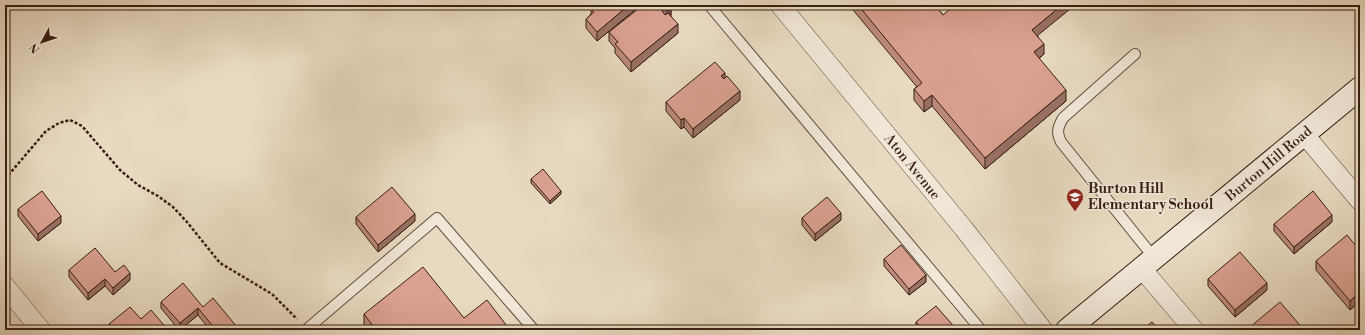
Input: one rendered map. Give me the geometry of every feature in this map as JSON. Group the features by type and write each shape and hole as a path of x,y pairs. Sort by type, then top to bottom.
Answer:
{"street":[{"name":"Aton Avenue","path":"780,5 959,223 1043,330"},
{"name":"Burton Hill Road","path":"1067,330 1360,88"},
{"path":"1304,134 1360,201"},
{"path":"1148,264 1194,330"},
{"path":"5,286 41,330"}],"lane":[{"path":"709,5 981,330"},
{"path":"1135,54 1063,118 1059,124 1057,135 1148,264"},
{"path":"307,329 437,218 534,330"}],"path":[{"path":"5,179 46,131 60,122 70,120 82,126 120,170 138,185 158,196 173,207 220,263 272,294 307,329"}],"building":[{"path":"595,5 629,5 597,32 586,19 594,12 591,9"},
{"path":"643,5 671,5 669,8 667,6 662,11 665,15 668,13 678,24 631,62 615,44 618,42 609,32"},
{"path":"858,5 935,5 943,15 955,5 1062,5 1032,30 1044,44 1034,52 1066,90 985,158 932,95 924,101 914,89 922,83"},
{"path":"715,62 725,73 721,76 724,79 727,76 740,91 693,129 684,118 681,120 666,102"},
{"path":"543,169 561,191 550,201 531,179"},
{"path":"392,187 415,214 378,245 356,217"},
{"path":"42,191 61,216 38,234 18,209"},
{"path":"1313,191 1332,215 1294,247 1274,224"},
{"path":"827,197 841,213 815,234 802,218"},
{"path":"1347,235 1360,251 1360,292 1350,301 1316,261"},
{"path":"901,245 926,275 909,289 884,259"},
{"path":"95,248 115,272 124,265 130,273 113,288 105,279 88,293 69,270"},
{"path":"1240,252 1267,283 1235,310 1208,279"},
{"path":"423,267 464,318 487,300 510,330 376,330 364,314"},
{"path":"183,283 203,307 213,298 237,327 233,330 216,330 198,308 180,323 161,302"},
{"path":"1280,302 1304,330 1252,330 1250,327"},
{"path":"936,306 957,330 923,330 916,322"},
{"path":"130,307 141,319 151,310 168,330 114,330 109,324"},
{"path":"1152,322 1159,330 1142,330"}],"place":[{"name":"Burton Hill Elementary School","path":"1075,212"}]}
